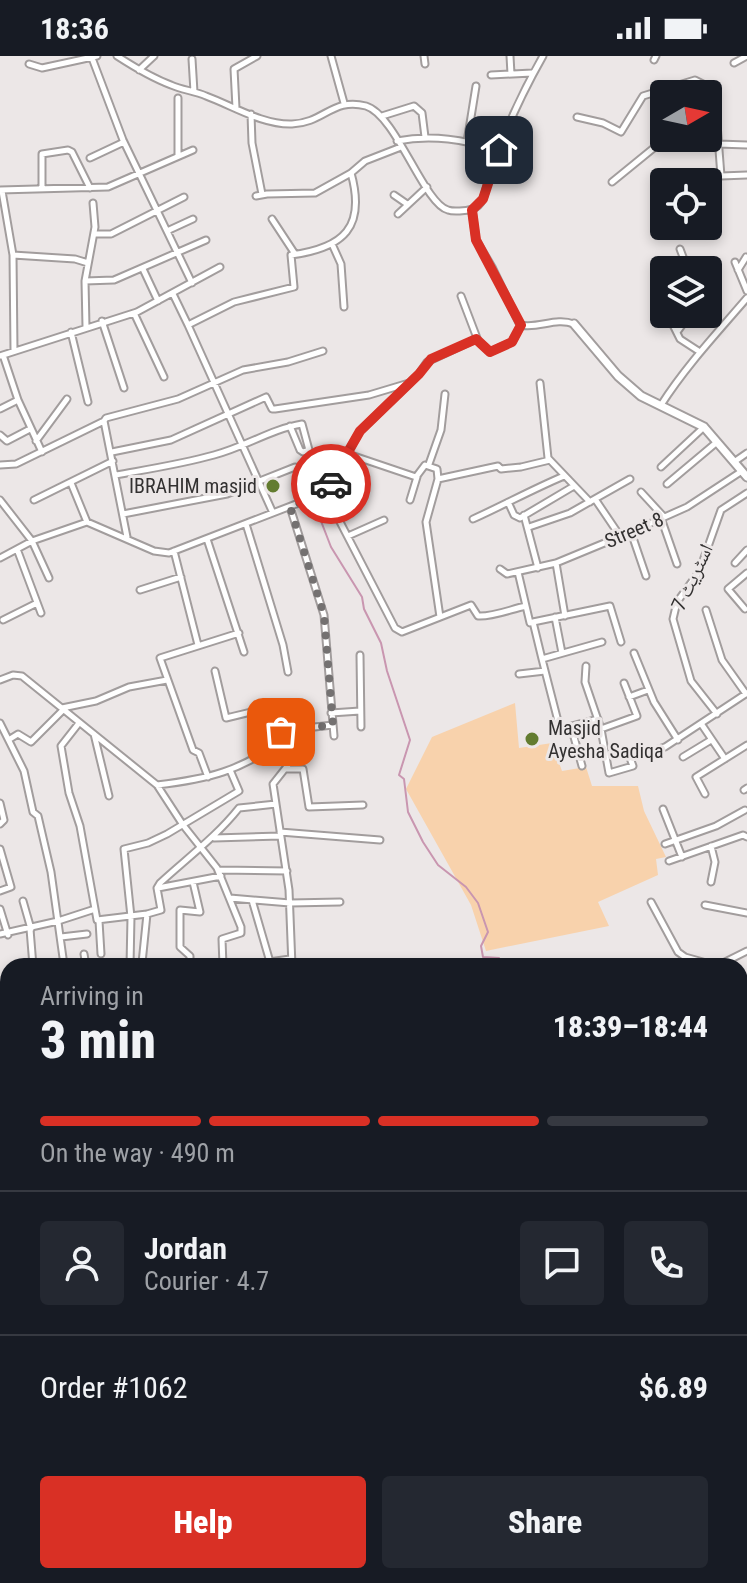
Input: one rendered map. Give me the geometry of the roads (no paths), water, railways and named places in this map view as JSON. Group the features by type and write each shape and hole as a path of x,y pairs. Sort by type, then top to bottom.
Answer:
{"street":[{"path":"117,56 171,86 268,121 289,125 311,123 344,103 368,107 382,116 427,187 446,210 472,210 483,199 499,150 543,56"},
{"path":"139,70 154,56"},
{"path":"236,108 234,69 257,56"},
{"path":"331,56 344,103"},
{"path":"424,56 425,64"},
{"path":"510,56 511,74"},
{"path":"734,63 747,56"},
{"path":"29,64 42,68 95,57 124,142 192,283"},
{"path":"192,59 194,92"},
{"path":"491,75 533,73"},
{"path":"467,142 476,86"},
{"path":"577,117 603,123 621,132 640,99 650,96"},
{"path":"178,98 178,156"},
{"path":"382,116 414,106 422,113 425,137"},
{"path":"251,114 259,195 315,193 351,173 365,161 399,144 425,137 499,150"},
{"path":"90,158 124,142"},
{"path":"722,144 747,145"},
{"path":"42,189 42,154 68,150 72,152 90,188"},
{"path":"14,351 13,255 1,190 108,187 193,150"},
{"path":"612,182 650,151"},
{"path":"719,152 721,176 747,175"},
{"path":"188,325 234,302 294,287 291,255 317,252 346,234 357,205 351,173"},
{"path":"398,214 427,187"},
{"path":"394,195 407,204"},
{"path":"94,234 111,234 184,197"},
{"path":"86,327 85,281 94,234 93,203"},
{"path":"472,210 476,240 521,325 532,328 547,322 574,324 618,376 641,396 704,427 744,474"},
{"path":"167,231 193,219"},
{"path":"272,219 295,254"},
{"path":"85,281 114,280 206,240"},
{"path":"332,244 341,264 344,307"},
{"path":"680,249 683,256"},
{"path":"13,255 75,259 88,263"},
{"path":"738,270 746,257"},
{"path":"735,262 747,291"},
{"path":"42,452 1,356 134,313 220,267"},
{"path":"143,269 158,301"},
{"path":"173,294 273,513"},
{"path":"461,296 478,339 490,352 512,342 521,325"},
{"path":"661,405 700,352 747,298"},
{"path":"134,313 164,377"},
{"path":"102,321 124,388"},
{"path":"675,328 683,342 700,352"},
{"path":"677,332 680,328"},
{"path":"71,332 88,402"},
{"path":"0,558 32,541 87,522 154,551 174,551 290,507 324,491 343,471 360,431 431,359 478,339"},
{"path":"0,465 16,464 111,415 178,399 243,370 288,362 323,351"},
{"path":"112,452 171,440 266,397 275,409 369,395 409,383"},
{"path":"540,383 545,447 550,460 592,500 620,536"},
{"path":"410,500 417,477 429,464 441,430 445,394"},
{"path":"36,441 67,399"},
{"path":"0,409 18,400"},
{"path":"104,421 127,538"},
{"path":"116,475 215,455 290,426 304,424 309,450 300,450 290,426"},
{"path":"661,467 704,427"},
{"path":"0,435 7,441 30,429"},
{"path":"667,484 718,442"},
{"path":"734,462 747,453"},
{"path":"348,454 417,477"},
{"path":"438,479 498,466 501,469 521,467 550,460"},
{"path":"34,500 113,461"},
{"path":"429,464 437,469 438,479 426,522 440,617"},
{"path":"123,514 219,497 295,467"},
{"name":"Street 8","path":"518,572 556,563 631,532 687,507 744,474"},
{"path":"473,519 564,476"},
{"path":"529,527 562,517 630,479"},
{"path":"71,483 87,522"},
{"path":"508,502 517,518 574,486"},
{"path":"324,491 395,628 402,632 471,605 478,616 484,617 526,606"},
{"path":"641,492 662,518 677,564"},
{"name":"اسٹریٹ 7","path":"717,714 691,681 673,610 684,589 699,572 721,510 747,493"},
{"path":"0,500 32,541 49,578"},
{"path":"290,507 324,615 334,736"},
{"path":"524,515 538,568"},
{"path":"348,536 384,520"},
{"path":"246,524 283,645 288,672"},
{"path":"631,532 646,576"},
{"path":"207,539 244,652"},
{"path":"17,549 41,613"},
{"path":"735,563 747,550"},
{"path":"174,551 198,645"},
{"path":"556,563 565,616"},
{"path":"500,569 507,574 518,572 530,623 610,606 621,642"},
{"path":"745,609 728,589 747,573"},
{"path":"140,590 181,577"},
{"path":"3,620 37,603"},
{"path":"586,666 585,682 601,729 609,773 633,766 630,758 678,740 746,694 722,660 706,610"},
{"path":"555,617 562,653"},
{"path":"533,622 560,729 598,719"},
{"path":"208,777 199,753 193,750 161,657 239,633"},
{"path":"542,659 602,642"},
{"path":"634,653 648,690 678,740"},
{"path":"360,655 361,727"},
{"path":"215,671 226,718 296,705"},
{"path":"519,674 545,671"},
{"path":"0,679 22,676 144,771 157,785 220,873 230,898 242,931 222,939 223,958"},
{"path":"10,739 18,734 31,742 62,709 96,701 129,687 167,680"},
{"path":"601,729 637,716 624,683"},
{"path":"629,697 648,690"},
{"path":"278,706 289,760 286,769 274,781 287,871 291,958"},
{"path":"331,713 360,711"},
{"path":"0,723 24,771 33,812 38,816 63,958"},
{"path":"79,723 61,746 99,921 101,954"},
{"path":"157,785 208,777 230,770 285,740 303,740 305,728 333,725"},
{"path":"702,725 725,759"},
{"path":"571,726 582,766"},
{"path":"93,733 109,796"},
{"path":"683,757 711,740"},
{"path":"705,794 696,777 747,745"},
{"path":"286,769 303,769 309,807 363,805"},
{"path":"130,958 131,917 124,849 148,843 239,791 230,770"},
{"path":"0,803 4,820 0,824"},
{"path":"157,888 213,838 239,808 276,804"},
{"path":"663,809 682,857"},
{"path":"665,844 716,826 745,810"},
{"path":"213,838 280,834 380,840"},
{"path":"669,861 743,835 747,837"},
{"path":"711,846 715,857 711,882"},
{"path":"0,849 11,887 0,891"},
{"path":"157,888 193,882 220,873 287,871"},
{"path":"190,958 180,947 180,910 200,912 193,882"},
{"path":"99,921 147,914 162,908 157,888"},
{"path":"230,898 290,903 340,902"},
{"path":"252,900 269,958"},
{"path":"23,901 31,929 33,958"},
{"path":"651,902 678,952 689,958"},
{"path":"705,905 747,913"},
{"path":"0,909 8,935"},
{"path":"0,934 31,929 95,909"},
{"path":"143,958 147,914"},
{"path":"61,937 87,934"},
{"path":"84,954 85,958"}],"waterway":[{"path":"314,503 331,547 362,597 364,609 381,643 410,740 399,775 404,779 408,812 438,865 466,887 478,903 488,932 481,946 483,957 499,958"}],"place":[{"name":"IBRAHIM masjid","path":"273,486"},
{"name":"Masjid Ayesha Sadiqa","path":"532,739"}]}
